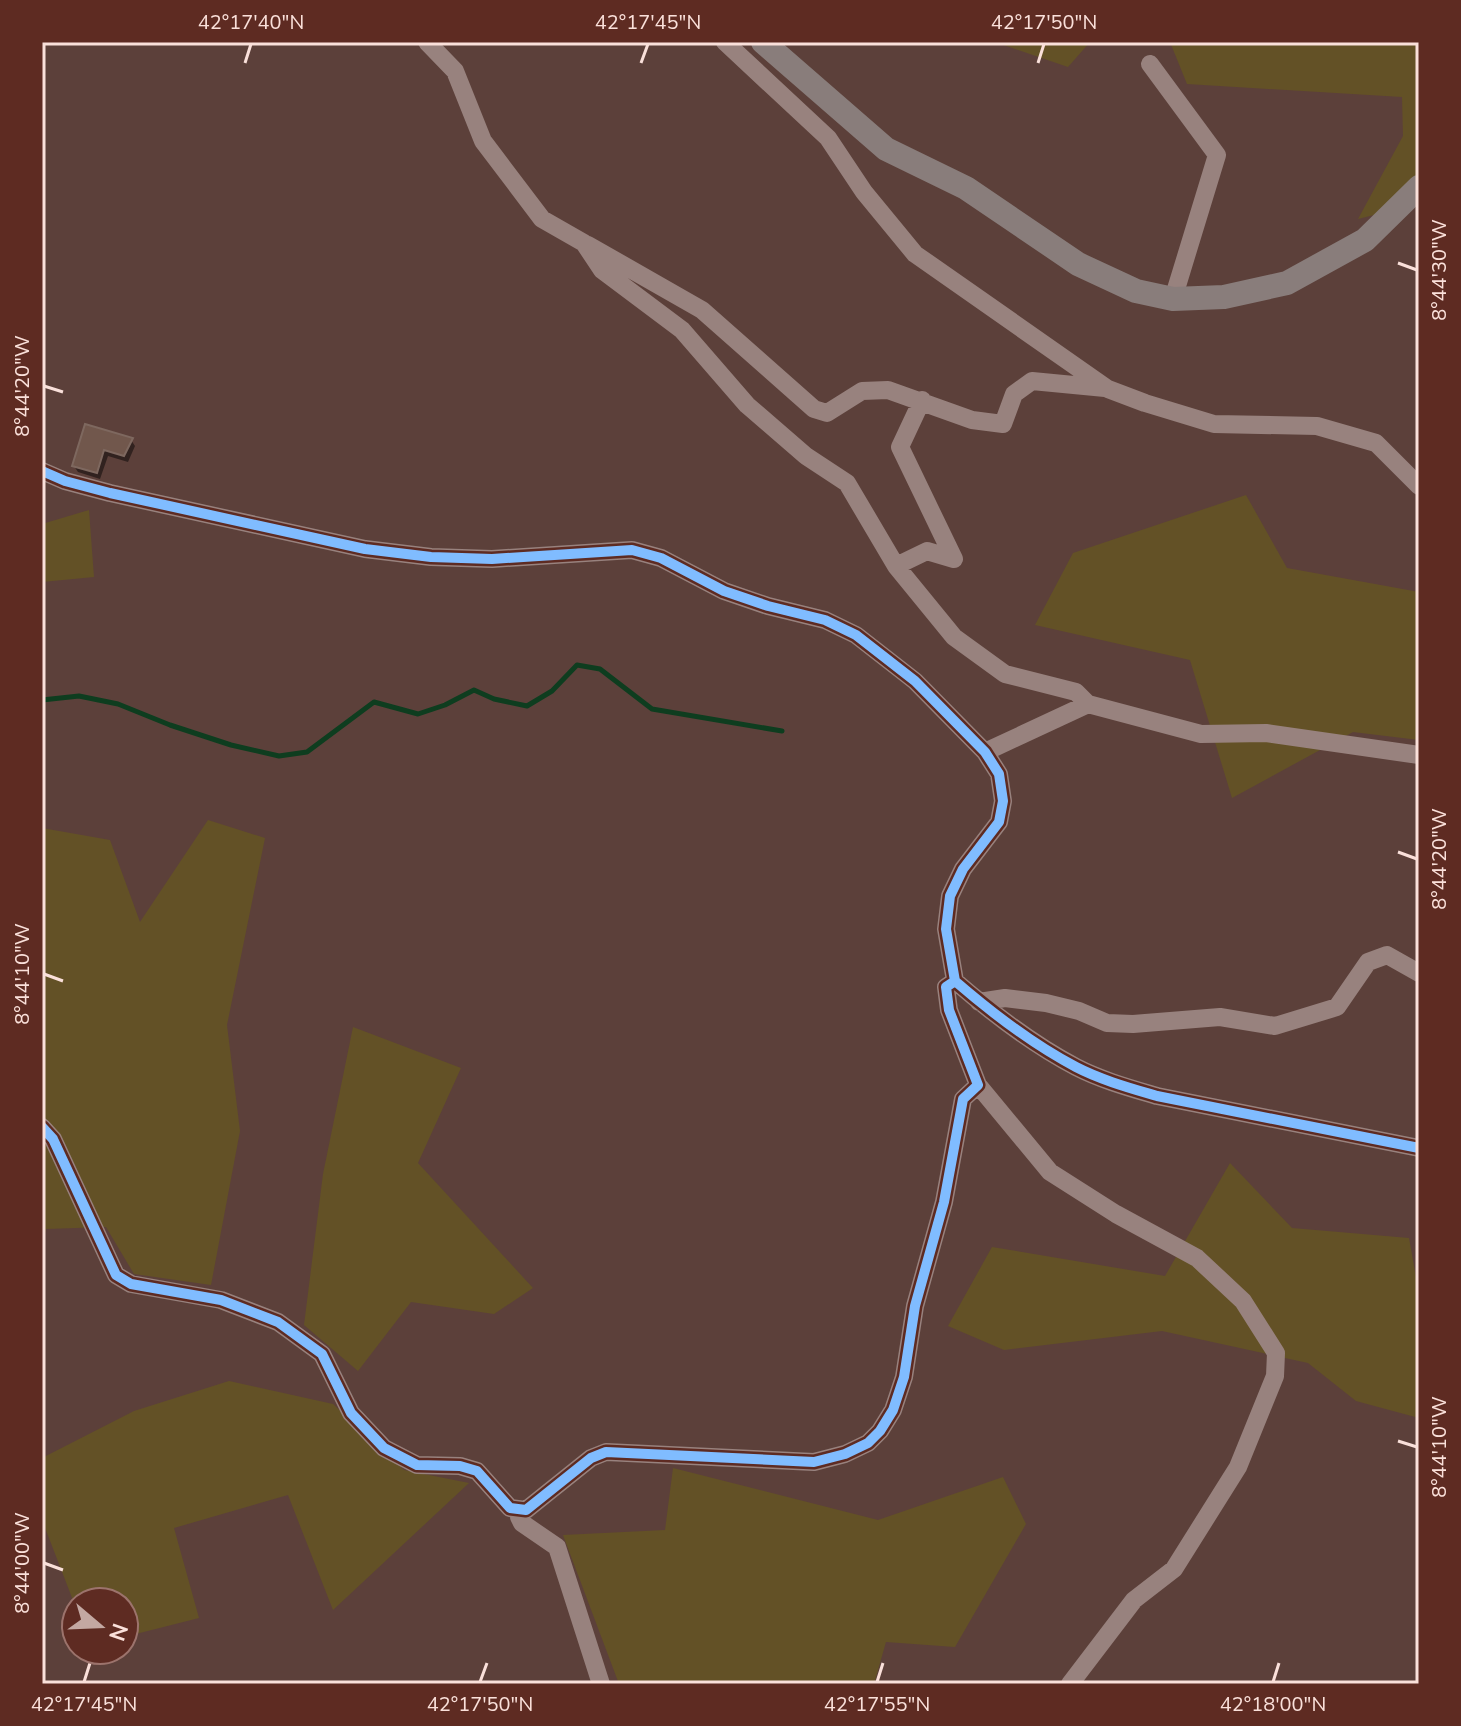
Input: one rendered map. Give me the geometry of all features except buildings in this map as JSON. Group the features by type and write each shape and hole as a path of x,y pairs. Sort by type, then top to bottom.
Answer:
{"main road":[{"path":"763,42 886,149 966,188 1078,264 1136,291 1173,299 1224,297 1287,283 1365,240 1419,187"}],"street":[{"path":"427,42 455,71 483,141 542,219 702,310 814,409 827,413 862,391 888,390 972,420 1003,424 1014,394 1032,381 1108,389"},
{"path":"725,42 828,138 864,192 915,254 1108,389 1214,424 1317,426 1376,443 1419,486"},
{"path":"1150,64 1217,155 1173,299"},
{"path":"584,243 602,270 682,330 747,405 806,456 847,483 896,566 954,637 1005,674 1076,692 1088,704 1201,734 1266,733 1419,755"},
{"path":"896,566 927,551 954,559 900,447 922,400"},
{"path":"42,471 65,481 110,493 365,549 431,557 492,559 632,550 661,558 724,591 825,620 856,635 915,681 985,752 999,774 1003,801 999,822 963,869 950,896 946,929 955,981 1012,1028 1076,1067 1119,1084 1157,1096 1419,1148"},
{"path":"985,752 1088,704"},
{"path":"979,1002 1005,998 1046,1003 1079,1011 1107,1023 1220,1017 1275,1026 1337,1007 1368,962 1387,955 1419,973"},
{"path":"955,981 946,987 949,1010 978,1085 1050,1172 1116,1214 1197,1258 1243,1301 1276,1353 1275,1376 1230,1480 1174,1569 1134,1600 1070,1684"},
{"path":"42,1127 53,1139 116,1275 131,1284 221,1300 278,1322 322,1354 351,1413 384,1448 417,1465 460,1466 477,1471 510,1508 526,1510 591,1458 606,1452 814,1462 845,1454 868,1443 893,1410 904,1377 915,1306 944,1202 963,1099 978,1085"},
{"path":"520,1510 522,1523 557,1547 601,1684"}],"shaded area":[{"path":"995,42 1090,42 1068,67"},
{"path":"1170,42 1419,42 1419,175 1374,215 1358,219 1403,136 1402,97 1187,84"},
{"path":"1246,495 1287,568 1419,592 1419,740 1353,732 1232,798 1190,660 1035,625 1073,553"},
{"path":"89,510 94,577 42,582 42,524"},
{"path":"208,820 265,838 227,1025 240,1131 211,1285 134,1274 106,1227 46,1229 42,1248 42,828 110,840 140,922"},
{"path":"353,1027 461,1068 418,1163 533,1288 494,1314 411,1302 358,1371 304,1325 323,1174"},
{"path":"1230,1163 1292,1228 1409,1238 1419,1294 1419,1418 1356,1401 1308,1363 1162,1331 1004,1350 948,1326 992,1247 1165,1276"},
{"path":"229,1381 333,1404 404,1470 469,1483 333,1610 288,1495 174,1528 199,1618 140,1633 140,1586 68,1586 42,1520 42,1458 134,1411"},
{"path":"673,1468 878,1520 1003,1477 1026,1524 955,1647 886,1642 874,1684 619,1684 563,1535 665,1530"}],"waterway":[{"path":"42,700 79,696 118,704 231,745 279,756 307,752 374,702 418,714 474,690 494,699 527,706 552,691 577,665 600,669 652,709 782,731"}],"cycle path":[{"path":"42,471 65,481 110,493 365,549 431,557 492,559 632,550 661,558 724,591 825,620 856,635 915,681 985,752 999,774 1003,801 999,822 963,869 950,896 946,929 955,981 1044,1048 1105,1080 1157,1096 1419,1148"},
{"path":"42,1127 53,1139 116,1275 131,1284 221,1300 278,1322 322,1354 351,1413 384,1448 417,1465 460,1466 477,1471 510,1508 526,1510 591,1458 606,1452 814,1462 845,1454 868,1443 880,1431 893,1410 904,1377 915,1306 944,1202 963,1099 978,1085 949,1010 946,987 955,981"}]}
